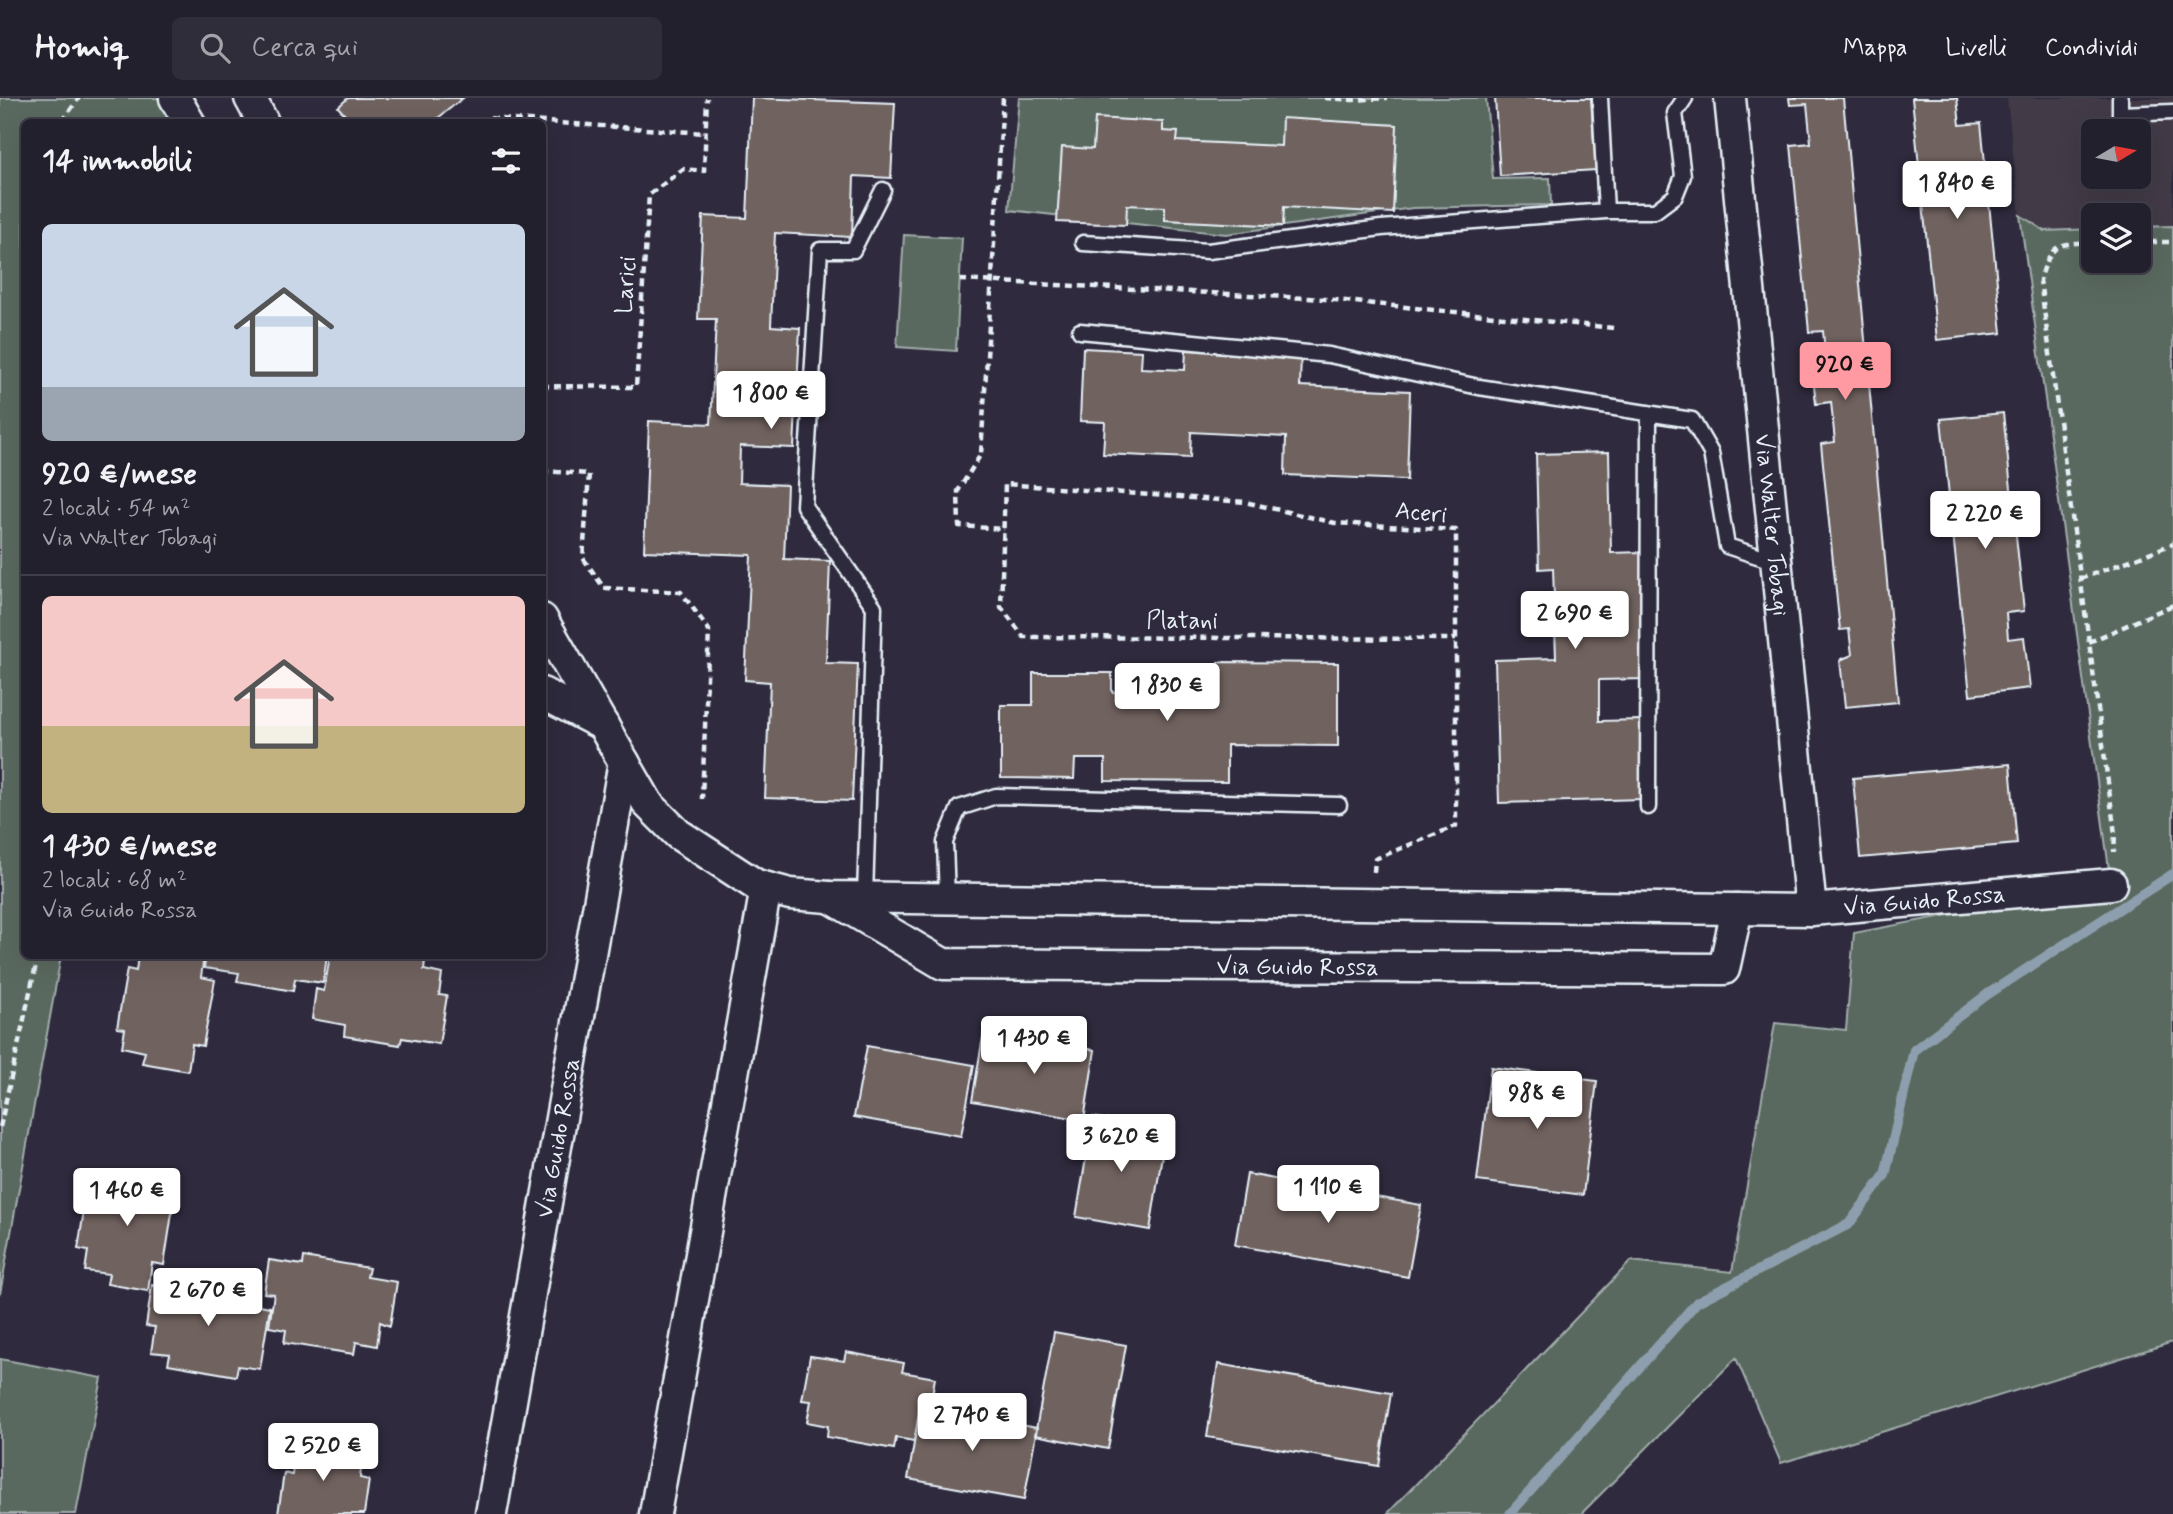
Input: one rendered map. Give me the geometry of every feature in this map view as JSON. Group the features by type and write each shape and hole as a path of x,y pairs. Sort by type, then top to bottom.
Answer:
{"street":[{"path":"175,98 187,119"},
{"path":"250,98 261,119"},
{"name":"Via Walter Tobagi","path":"1730,98 1811,910"},
{"name":"Via Guido Rossa","path":"546,626 648,804 678,834 756,885 790,894 947,899 1811,910 2112,884"},
{"path":"546,695 603,725"},
{"name":"Via Guido Rossa","path":"491,1514 624,762"},
{"path":"655,1514 766,888"},
{"name":"Via Guido Rossa","path":"830,897 943,964 1724,968 1737,909"}],"lane":[{"path":"1600,98 1606,211"},
{"path":"1083,243 1208,251 1381,228 1606,211 1655,211 1675,196 1683,176 1675,113 1685,98"},
{"path":"2120,98 2120,114 2173,112"},
{"path":"865,897 874,607 804,506 820,250 853,250 883,190"},
{"path":"1080,331 1329,355 1479,387 1692,420 1711,453 1727,546 1776,562"},
{"path":"1647,807 1648,414"},
{"path":"947,899 944,842 960,808 996,796 1339,805"}],"path":[{"path":"65,119 79,98"},
{"path":"546,122 705,133 707,98"},
{"path":"1003,98 981,454 958,491 959,526 1003,529"},
{"path":"1325,98 1387,98"},
{"name":"Larici","path":"546,386 636,387 649,195 683,169 704,171 705,133"},
{"path":"2081,242 2062,243 2048,257 2040,280 2115,834 2112,884"},
{"path":"2151,242 2173,242"},
{"path":"960,279 1325,299 1614,327"},
{"path":"546,471 589,474 583,558 604,588 681,592 709,630 702,799"},
{"name":"Aceri","path":"1003,529 1005,484 1245,502 1335,523 1456,530 1456,827 1375,859 1374,905"},
{"name":"Platani","path":"1003,529 1001,607 1024,637 1456,639"},
{"path":"2080,579 2173,544"},
{"path":"2089,642 2173,606"},
{"path":"0,1127 37,959"}],"shaded area":[{"path":"2007,98 2173,98 2173,226 2151,227 2151,203 2081,203 2081,230 2045,231 2020,215"}],"green space":[{"path":"0,98 158,98 170,119 21,119 21,959 60,959 0,1294"},
{"path":"1019,98 1486,98 1493,179 1550,178 1551,205 1413,208 1226,234 1009,210"},
{"path":"2020,215 2045,231 2081,230 2081,273 2151,273 2151,227 2173,226 2173,1342 1781,1463 1736,1358 1581,1514 1387,1514 1631,1261 1732,1272 1775,1023 1846,1030 1854,933 2111,884"},
{"path":"904,235 962,238 956,351 897,347"},
{"path":"0,1359 102,1378 76,1514 0,1514"}],"building":[{"path":"348,98 463,98 437,119 348,119 338,107"},
{"path":"752,98 895,103 891,178 854,176 852,237 775,233 771,326 800,328 794,448 740,446 739,483 787,485 784,559 830,561 826,663 858,664 852,801 765,798 770,682 745,680 751,555 644,551 649,421 711,424 716,319 698,319 703,216 747,218"},
{"path":"1495,98 1591,98 1596,170 1500,176"},
{"path":"1789,98 1843,98 1898,702 1845,707 1840,660 1852,655 1849,629 1840,630 1821,444 1835,442 1831,402 1816,404 1812,367 1826,362 1823,331 1809,332 1791,145 1811,143 1807,104 1790,105"},
{"path":"1912,98 1957,98 1960,125 1981,123 2002,333 1937,340"},
{"path":"1095,118 1163,122 1163,131 1178,132 1177,141 1281,146 1282,118 1397,125 1393,213 1284,207 1283,226 1165,220 1165,207 1127,205 1126,225 1057,222 1062,147 1093,149"},
{"path":"1083,348 1142,351 1141,368 1185,370 1186,350 1301,355 1300,386 1410,391 1407,480 1285,475 1286,437 1191,432 1190,458 1103,454 1105,422 1080,421"},
{"path":"2003,413 2024,611 2006,613 2008,639 2024,637 2030,688 1970,695 1941,419"},
{"path":"1609,452 1611,553 1642,552 1645,679 1599,680 1599,721 1641,720 1643,799 1499,803 1495,660 1556,658 1553,568 1539,569 1536,454"},
{"path":"1218,662 1338,663 1338,746 1227,745 1227,782 1105,781 1105,759 1075,759 1074,779 1001,778 1001,705 1033,705 1033,673 1112,673 1112,692 1218,693"},
{"path":"2010,764 2017,844 1860,858 1853,778"},
{"path":"138,959 204,959 201,977 215,980 203,1046 192,1044 188,1071 142,1063 145,1052 122,1047 125,1029 117,1028 127,969 136,971"},
{"path":"206,959 327,959 323,983 295,979 293,991 237,981 239,973 204,968"},
{"path":"329,959 425,960 424,970 442,974 439,995 447,996 439,1044 402,1038 400,1045 344,1036 345,1025 312,1019 316,989 324,991"},
{"path":"984,1031 1095,1050 1084,1120 972,1101"},
{"path":"867,1046 974,1065 961,1136 854,1117"},
{"path":"1491,1067 1597,1081 1583,1195 1477,1181"},
{"path":"1093,1117 1166,1130 1150,1230 1076,1217"},
{"path":"128,1171 168,1177 164,1205 173,1207 164,1265 152,1263 148,1291 107,1284 109,1274 85,1271 88,1251 78,1249 87,1191 99,1193 102,1174 127,1178"},
{"path":"1247,1174 1421,1205 1408,1277 1235,1245"},
{"path":"304,1257 369,1268 367,1277 397,1282 390,1326 380,1322 377,1346 356,1342 354,1354 284,1343 286,1330 269,1327 274,1294 264,1293 269,1260 303,1265"},
{"path":"187,1283 245,1292 243,1302 270,1307 260,1369 238,1366 236,1376 168,1364 170,1354 151,1352 155,1327 146,1326 152,1285 186,1291"},
{"path":"1054,1332 1126,1345 1108,1449 1035,1435"},
{"path":"846,1352 904,1363 902,1372 935,1378 931,1401 922,1399 914,1441 896,1438 894,1449 827,1437 828,1426 807,1422 811,1401 802,1400 810,1356 844,1361"},
{"path":"1218,1364 1391,1393 1379,1466 1207,1437"},
{"path":"920,1407 1037,1428 1024,1500 908,1479"},
{"path":"297,1440 340,1447 338,1457 362,1460 360,1478 369,1480 364,1514 278,1514 284,1473 292,1475"}],"waterway":[{"path":"1510,1514 1697,1302 1849,1224 1885,1175 1914,1050 1988,994 2173,874"}]}
